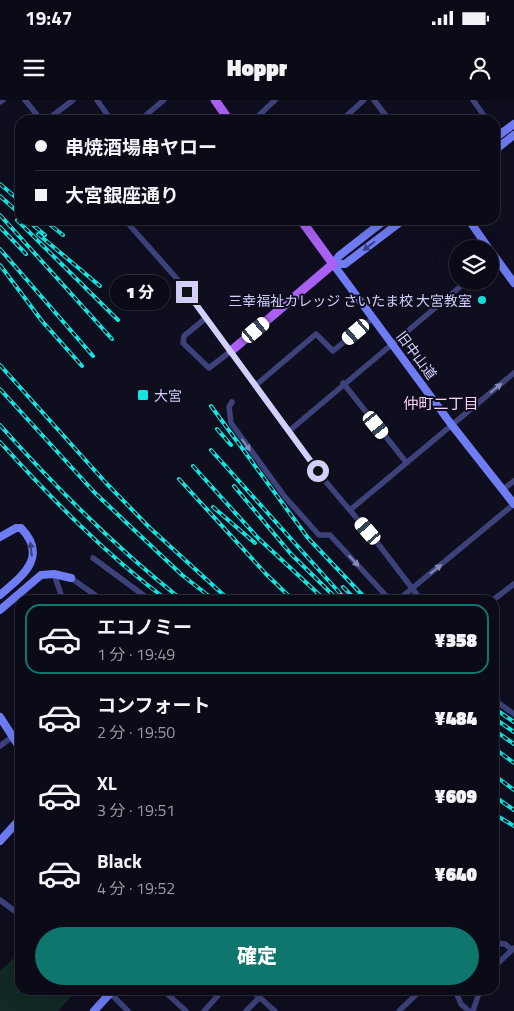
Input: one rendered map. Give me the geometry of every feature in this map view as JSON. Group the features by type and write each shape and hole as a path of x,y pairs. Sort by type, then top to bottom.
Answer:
{"main road":[{"path":"214,100 225,115"},
{"path":"500,133 514,124"},
{"path":"500,146 514,136"},
{"name":"旧中山道","path":"305,225 451,424 514,504"},
{"path":"231,351 333,264 339,256 379,225"},
{"path":"333,264 345,264 396,225"},
{"path":"473,225 483,240"},
{"path":"499,267 514,283"},
{"path":"0,537 16,528 21,528 30,538 32,546 31,567 0,595"},
{"path":"17,595 38,577 45,574 71,578"},
{"path":"0,610 15,597"},
{"path":"0,717 15,739"},
{"path":"0,841 15,824"},
{"path":"94,1011 107,995"}],"street":[{"path":"25,100 36,115"},
{"path":"54,115 73,100"},
{"path":"97,100 108,115"},
{"path":"146,115 164,100"},
{"path":"259,115 275,100"},
{"path":"348,115 364,100"},
{"path":"374,100 385,115"},
{"path":"473,100 484,115"},
{"path":"130,225 169,269 326,482 417,595"},
{"path":"289,431 456,290"},
{"path":"206,318 184,336 184,342 208,368 231,351"},
{"path":"254,385 316,334 333,351 373,318"},
{"path":"350,510 514,373"},
{"path":"343,384 406,462"},
{"path":"232,402 229,406 231,423 285,497 319,535 330,536 385,595"},
{"path":"502,490 514,481"},
{"path":"404,595 514,504"},
{"path":"93,558 143,595"},
{"path":"54,574 61,595"},
{"path":"71,578 95,595"},
{"path":"499,595 514,584"},
{"path":"499,704 514,714"},
{"path":"0,746 13,736"},
{"path":"0,900 15,911"},
{"path":"499,943 513,948 499,962"},
{"path":"114,995 128,1011"},
{"path":"168,995 186,1011"},
{"path":"204,1011 218,995"},
{"path":"257,995 275,1011"},
{"path":"399,1011 416,995"},
{"path":"457,995 461,1004 469,1011"},
{"path":"473,1011 478,995"},
{"path":"246,1011 260,998"}],"green space":[{"path":"15,957 15,995 72,995 58,1011 0,1011 0,971"}],"railway":[{"path":"0,184 15,197"},
{"path":"0,196 15,210"},
{"path":"0,215 112,339"},
{"path":"22,225 118,320"},
{"path":"33,225 45,235"},
{"path":"50,225 63,235"},
{"path":"0,227 26,254"},
{"path":"38,234 100,286"},
{"path":"0,249 93,356"},
{"path":"0,265 42,321 82,366"},
{"path":"0,365 106,483 150,528 224,595"},
{"path":"0,389 95,493 182,575 208,595"},
{"path":"211,406 308,538 362,595"},
{"path":"0,425 87,517 176,595"},
{"path":"217,429 231,445"},
{"path":"0,442 80,525 122,564 161,595"},
{"path":"211,450 342,595"},
{"path":"193,466 258,538 320,595"},
{"path":"179,479 266,574 288,595"},
{"path":"234,486 291,554 333,595"},
{"path":"213,507 255,543"},
{"path":"343,587 351,595"},
{"path":"499,712 514,722"},
{"path":"499,722 514,732"},
{"path":"499,734 514,744"},
{"path":"499,752 514,763"},
{"path":"499,779 514,790"},
{"path":"499,800 514,810"},
{"path":"499,817 514,826"}],"place":[{"name":"三幸福祉カレッジ さいたま校 大宮教室","path":"482,300"},
{"name":"大宮","path":"143,395"}],"district":[{"name":"仲町二丁目","path":"441,403"}],"route":[{"path":"187,292 231,351 240,367 318,471"}]}
